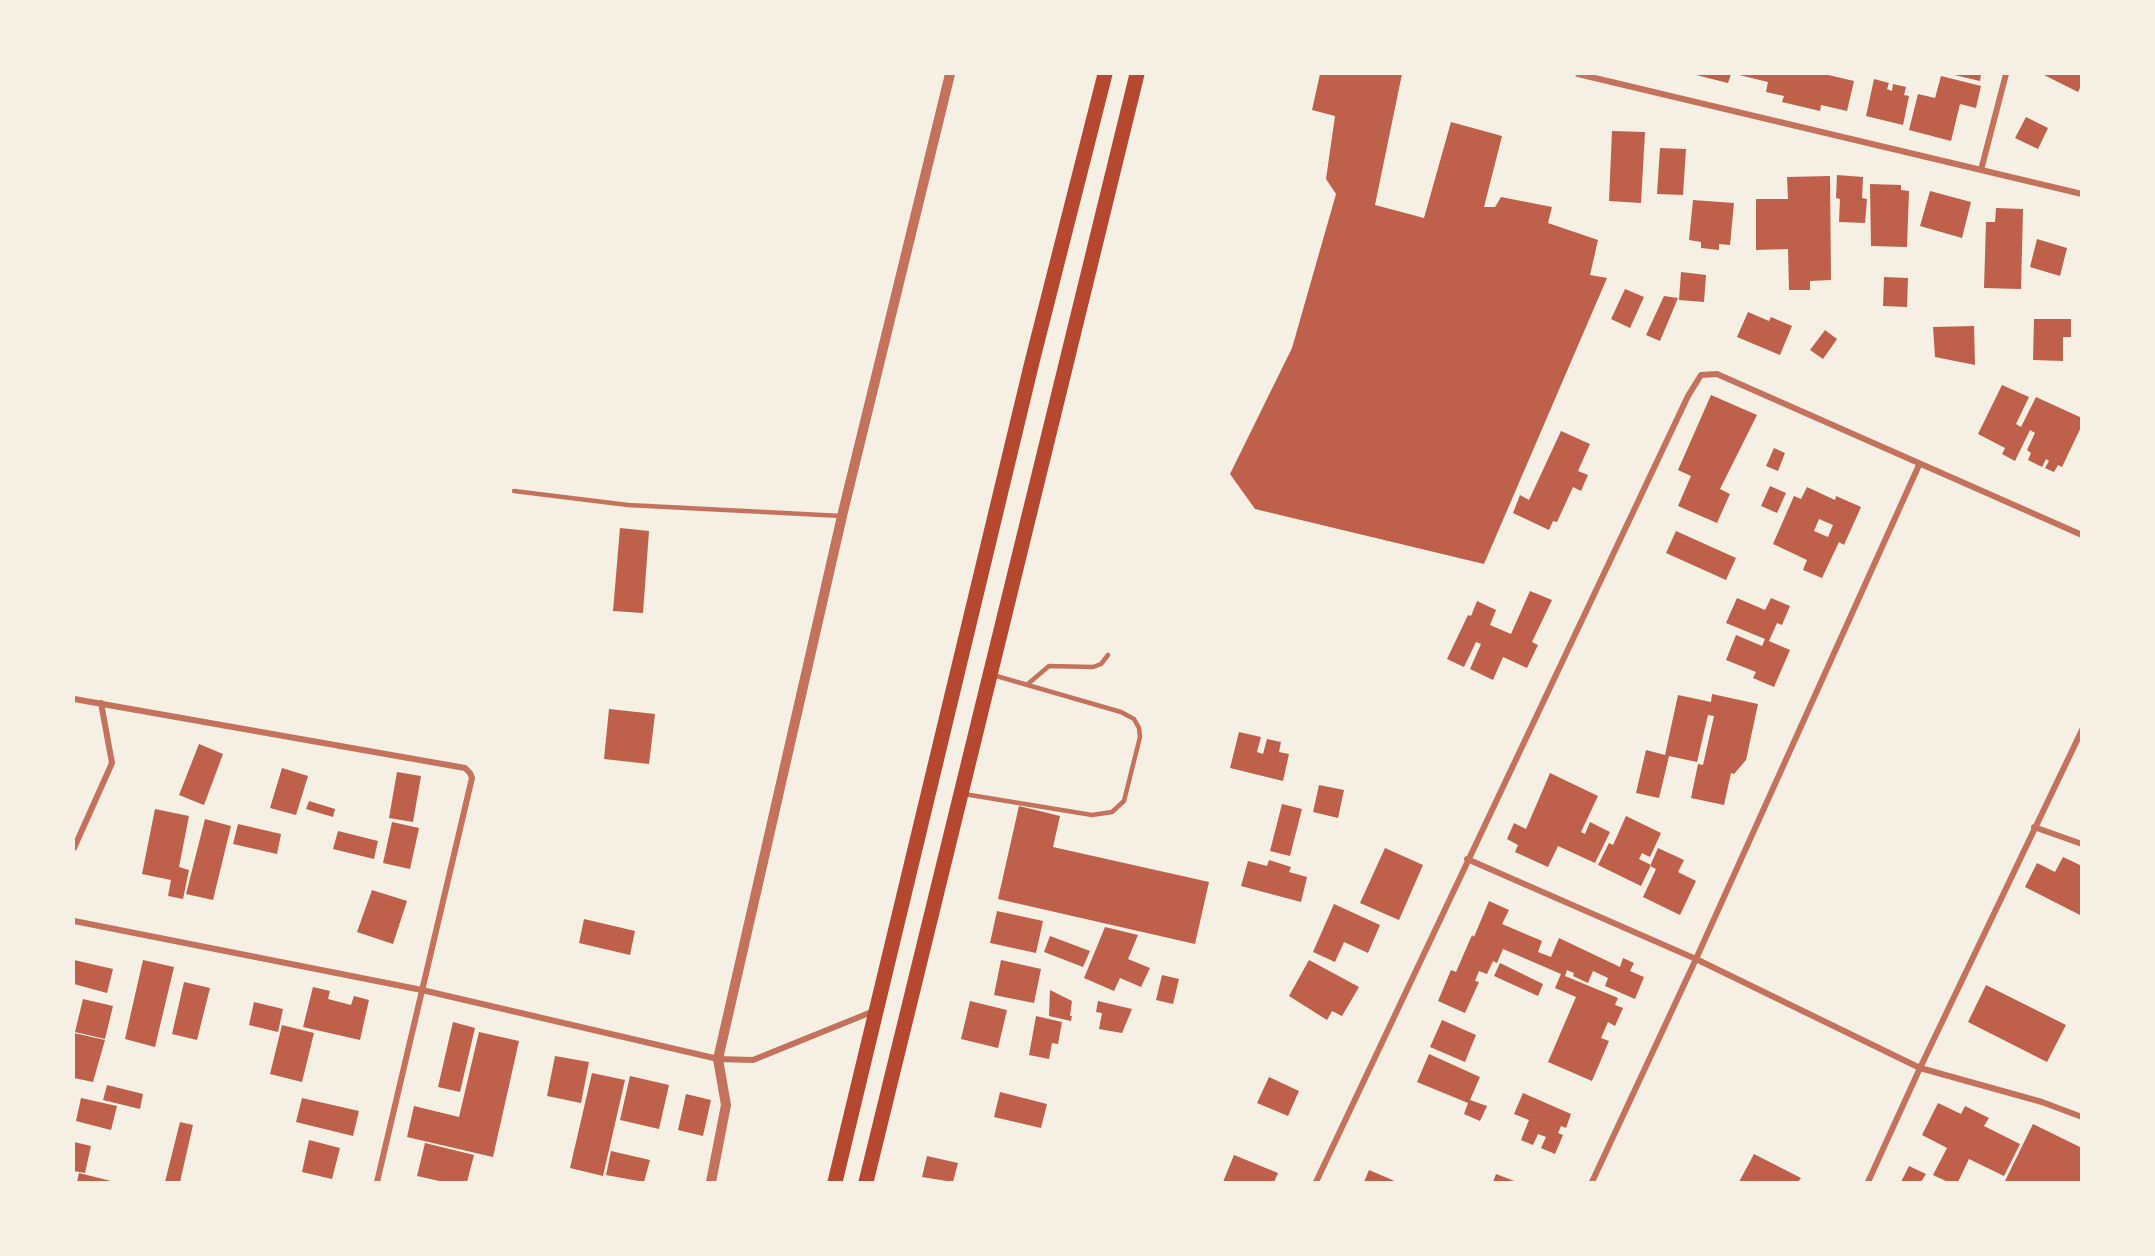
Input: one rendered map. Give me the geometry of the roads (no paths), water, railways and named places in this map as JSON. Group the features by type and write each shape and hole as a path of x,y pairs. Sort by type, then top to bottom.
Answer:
{"main road":[{"path":"835,1182 1032,362 1105,74"},
{"path":"866,1182 1137,74"}],"street":[{"path":"711,1182 726,1105 718,1059 843,516 950,74"},
{"path":"1578,74 2082,194"},
{"path":"1981,170 2006,74"},
{"path":"1316,1182 1467,859 1688,396 1701,375 1717,374 2082,535"},
{"path":"1592,1182 1696,959 1919,465"},
{"path":"74,699 465,768 472,778 377,1182"},
{"path":"74,848 112,763 101,703"},
{"path":"1868,1182 2034,827 2082,730"},
{"path":"2034,827 2082,844"},
{"path":"1467,859 1696,959 1920,1068 2042,1102 2082,1117"},
{"path":"74,921 422,990 718,1059 753,1060 876,1010"}],"lane":[{"path":"514,491 627,505 843,516"},
{"path":"1029,683 1049,666 1093,667 1101,664 1108,655"},
{"path":"961,793 1092,815 1112,812 1124,801 1140,736 1134,719 1121,712 1029,683 990,674"}]}
